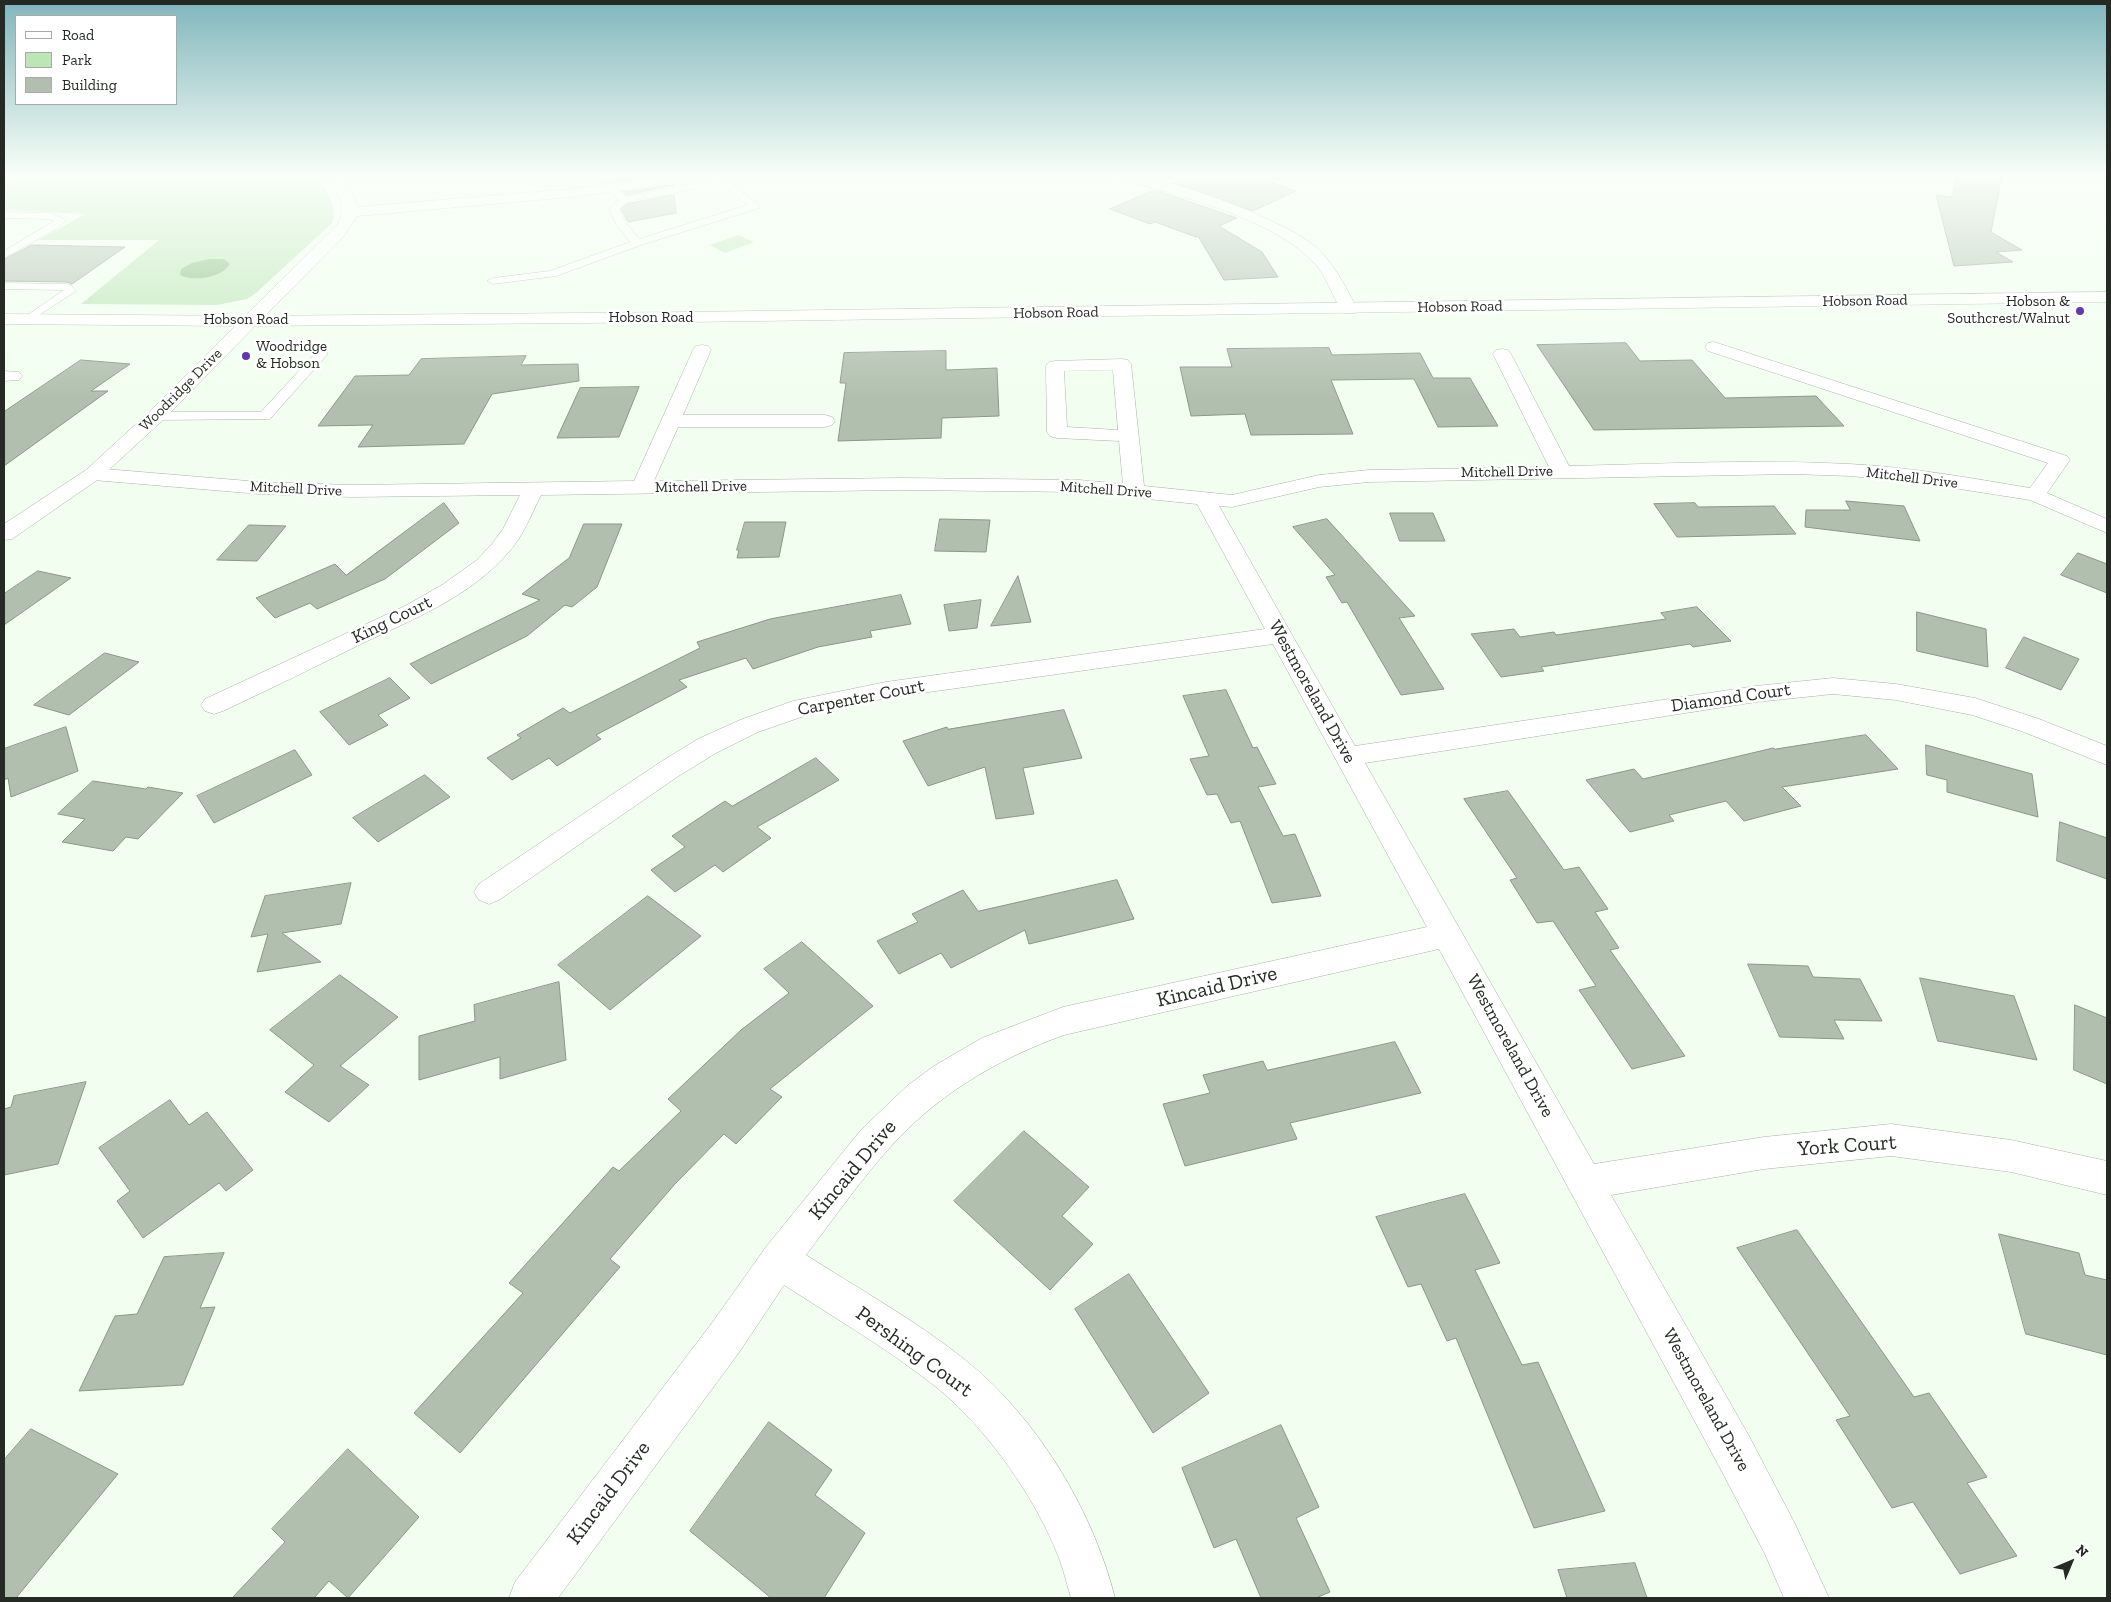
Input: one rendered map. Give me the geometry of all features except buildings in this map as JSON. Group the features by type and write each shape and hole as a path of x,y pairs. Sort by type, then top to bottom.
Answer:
{"street":[{"name":"Woodridge Drive","path":"4,534 93,474 156,416 322,250"},
{"path":"1309,250 1323,263 1349,309"},
{"name":"Hobson Road","path":"4,319 250,320 1349,309 2107,297"},
{"path":"1714,348 2060,460 2035,495"},
{"path":"641,488 702,350"},
{"path":"1502,354 1561,471"},
{"path":"1129,436 1057,432 1055,366 1122,364 1129,436 1134,491"},
{"path":"671,421 825,421"},
{"name":"Mitchell Drive","path":"93,474 260,488 352,492 903,484 1079,486 1232,501 1319,481 1369,476 1793,468 1900,474 2035,495 2107,527"},
{"name":"King Court","path":"214,705 414,610 456,588 480,569 501,548 516,525 533,490"},
{"name":"Westmoreland Drive","path":"1204,498 1734,1451 1780,1540 1807,1598"},
{"name":"Carpenter Court","path":"490,892 668,770 707,746 749,726 802,707 886,690 1280,635"},
{"name":"Diamond Court","path":"1348,756 1747,695 1833,686 1896,692 1975,707 2030,725 2107,756"},
{"name":"Kincaid Drive","path":"531,1598 726,1337 779,1260 873,1141 919,1097 946,1077 994,1048 1063,1021 1448,935"},
{"name":"York Court","path":"1586,1182 1764,1153 1891,1140 2012,1156 2107,1178"},
{"name":"Pershing Court","path":"779,1260 916,1348 951,1374 986,1406 1019,1445 1055,1503 1080,1553 1094,1598"}],"lane":[{"path":"493,280 552,274 618,250"},
{"path":"4,286 68,287 70,291 30,318"},
{"path":"156,416 265,416 322,352"}],"green space":[{"path":"147,250 303,250 247,299 217,305 81,304"},
{"path":"719,250 734,250 725,253"}],"shaded area":[{"path":"209,259 224,259 230,264 221,273 207,277 192,278 180,275 181,269 192,263"}],"place":[{"name":"Hobson & Southcrest/Walnut","path":"2080,311"},
{"name":"Woodridge & Hobson","path":"246,356"}]}
